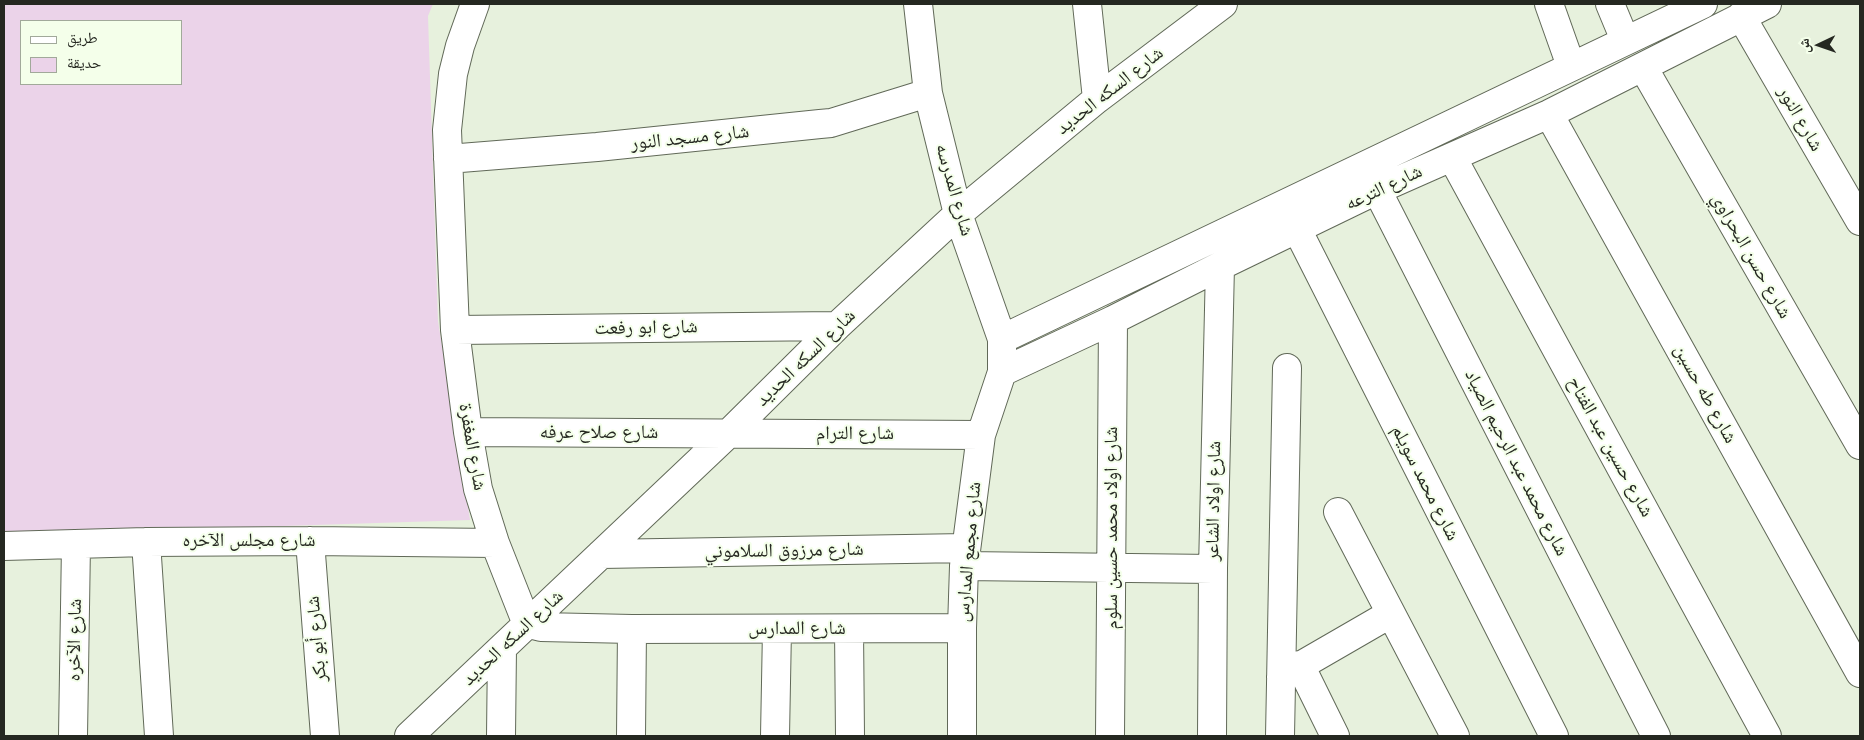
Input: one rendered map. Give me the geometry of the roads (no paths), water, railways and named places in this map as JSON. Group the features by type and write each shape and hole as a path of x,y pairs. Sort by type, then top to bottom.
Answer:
{"street":[{"name":"شارع المغفرة","path":"475,4 460,46 453,74 447,130 456,330 468,432 478,489 495,543 523,614 529,624"},
{"name":"شارع المدرسه","path":"918,4 928,93 958,214 1002,339 1002,372"},
{"path":"1087,4 1097,99"},
{"name":"شارع السكه الحديد","path":"409,736 729,434 837,326 958,214 1097,99 1223,4"},
{"path":"1549,4 1571,66"},
{"path":"1610,4 1625,40"},
{"name":"شارع الترعه","path":"1002,339 1703,4"},
{"name":"شارع الترعه","path":"1002,372 1377,190 1549,114 1767,4"},
{"name":"شارع النور","path":"1740,16 1860,221"},
{"name":"شارع حسن البحراوي","path":"1642,67 1860,445"},
{"name":"شارع مسجد النور","path":"448,159 597,147 832,123 928,93"},
{"name":"شارع طه حسين","path":"1549,114 1860,673"},
{"name":"شارع حسين عبد الفتاح","path":"1452,157 1767,736"},
{"name":"شارع محمد عبد الرحيم الصياد","path":"1377,190 1656,736"},
{"name":"شارع محمد سويلم","path":"1297,229 1554,736"},
{"name":"شارع اولاد الشاعر","path":"1212,736 1213,569 1220,266"},
{"name":"شارع اولاد محمد حسين سلوم","path":"1110,736 1112,320"},
{"name":"شارع ابو رفعت","path":"456,330 837,326"},
{"path":"1280,736 1290,671 1287,368"},
{"name":"شارع مجمع المدارس","path":"962,736 962,628 965,557 981,435 1002,372"},
{"name":"شارع صلاح عرفه","path":"468,432 729,434"},
{"name":"شارع الترام","path":"729,434 981,435"},
{"path":"1338,512 1455,736"},
{"name":"شارع أبو بكر","path":"310,541 325,736"},
{"path":"146,542 159,736"},
{"name":"شارع مجلس الآخره","path":"4,546 146,542 495,543"},
{"name":"شارع الآخره","path":"74,736 76,544"},
{"name":"شارع مرزوق السلاموني","path":"601,554 965,557 1112,567 1213,569"},
{"path":"1290,671 1390,614"},
{"path":"529,624 541,627 632,629 631,736"},
{"path":"849,628 850,736"},
{"name":"شارع المدارس","path":"632,629 962,628"},
{"path":"775,736 777,629"},
{"path":"501,736 502,648"},
{"path":"1290,671 1335,736"}]}
